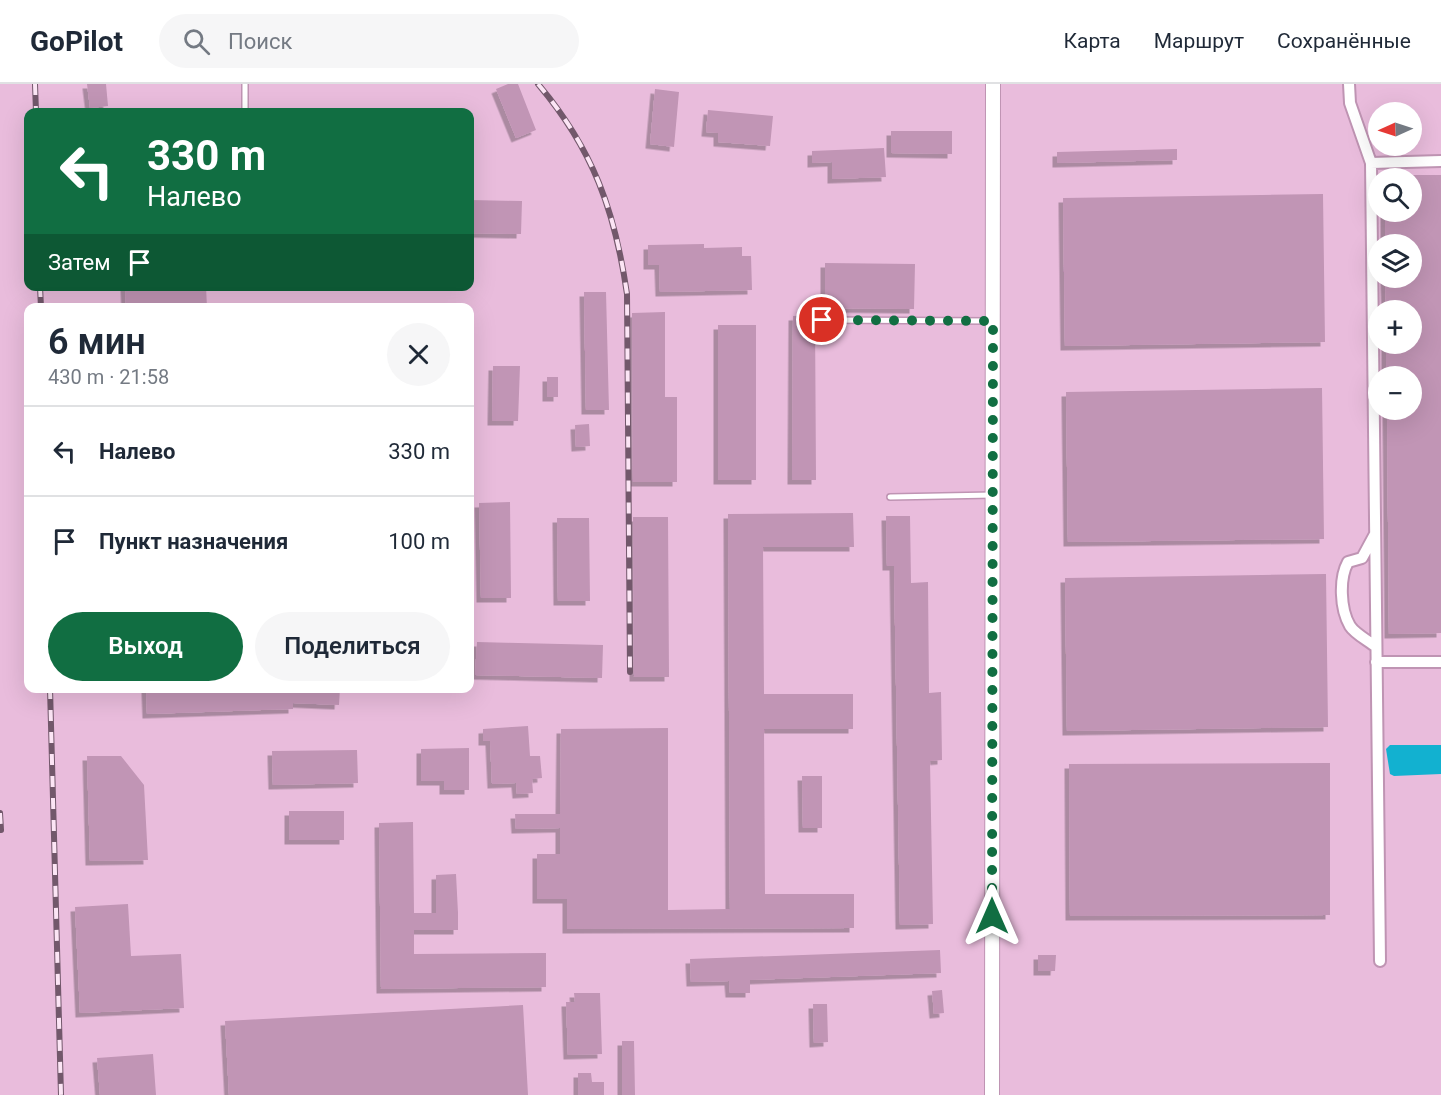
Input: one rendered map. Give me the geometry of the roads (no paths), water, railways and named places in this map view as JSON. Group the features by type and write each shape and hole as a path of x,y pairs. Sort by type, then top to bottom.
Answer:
{"street":[{"path":"992,1095 993,84"},
{"path":"1349,84 1350,103 1371,163 1380,961"},
{"path":"1371,163 1441,161"},
{"path":"1375,534 1362,558 1348,562 1342,573 1343,604 1351,626 1376,646"},
{"path":"1376,662 1441,662"}],"lane":[{"path":"245,84 245,108"},
{"path":"822,320 993,321"},
{"path":"890,497 993,495"}],"water":[{"path":"1390,745 1441,745 1441,774 1394,776 1390,774 1386,749"}],"railway":[{"path":"35,84 36,108"},
{"path":"538,84 573,133 599,182 616,235 627,294 630,672"},
{"path":"40,291 41,303"},
{"path":"50,693 61,1095"},
{"path":"0,813 1,830"}]}
